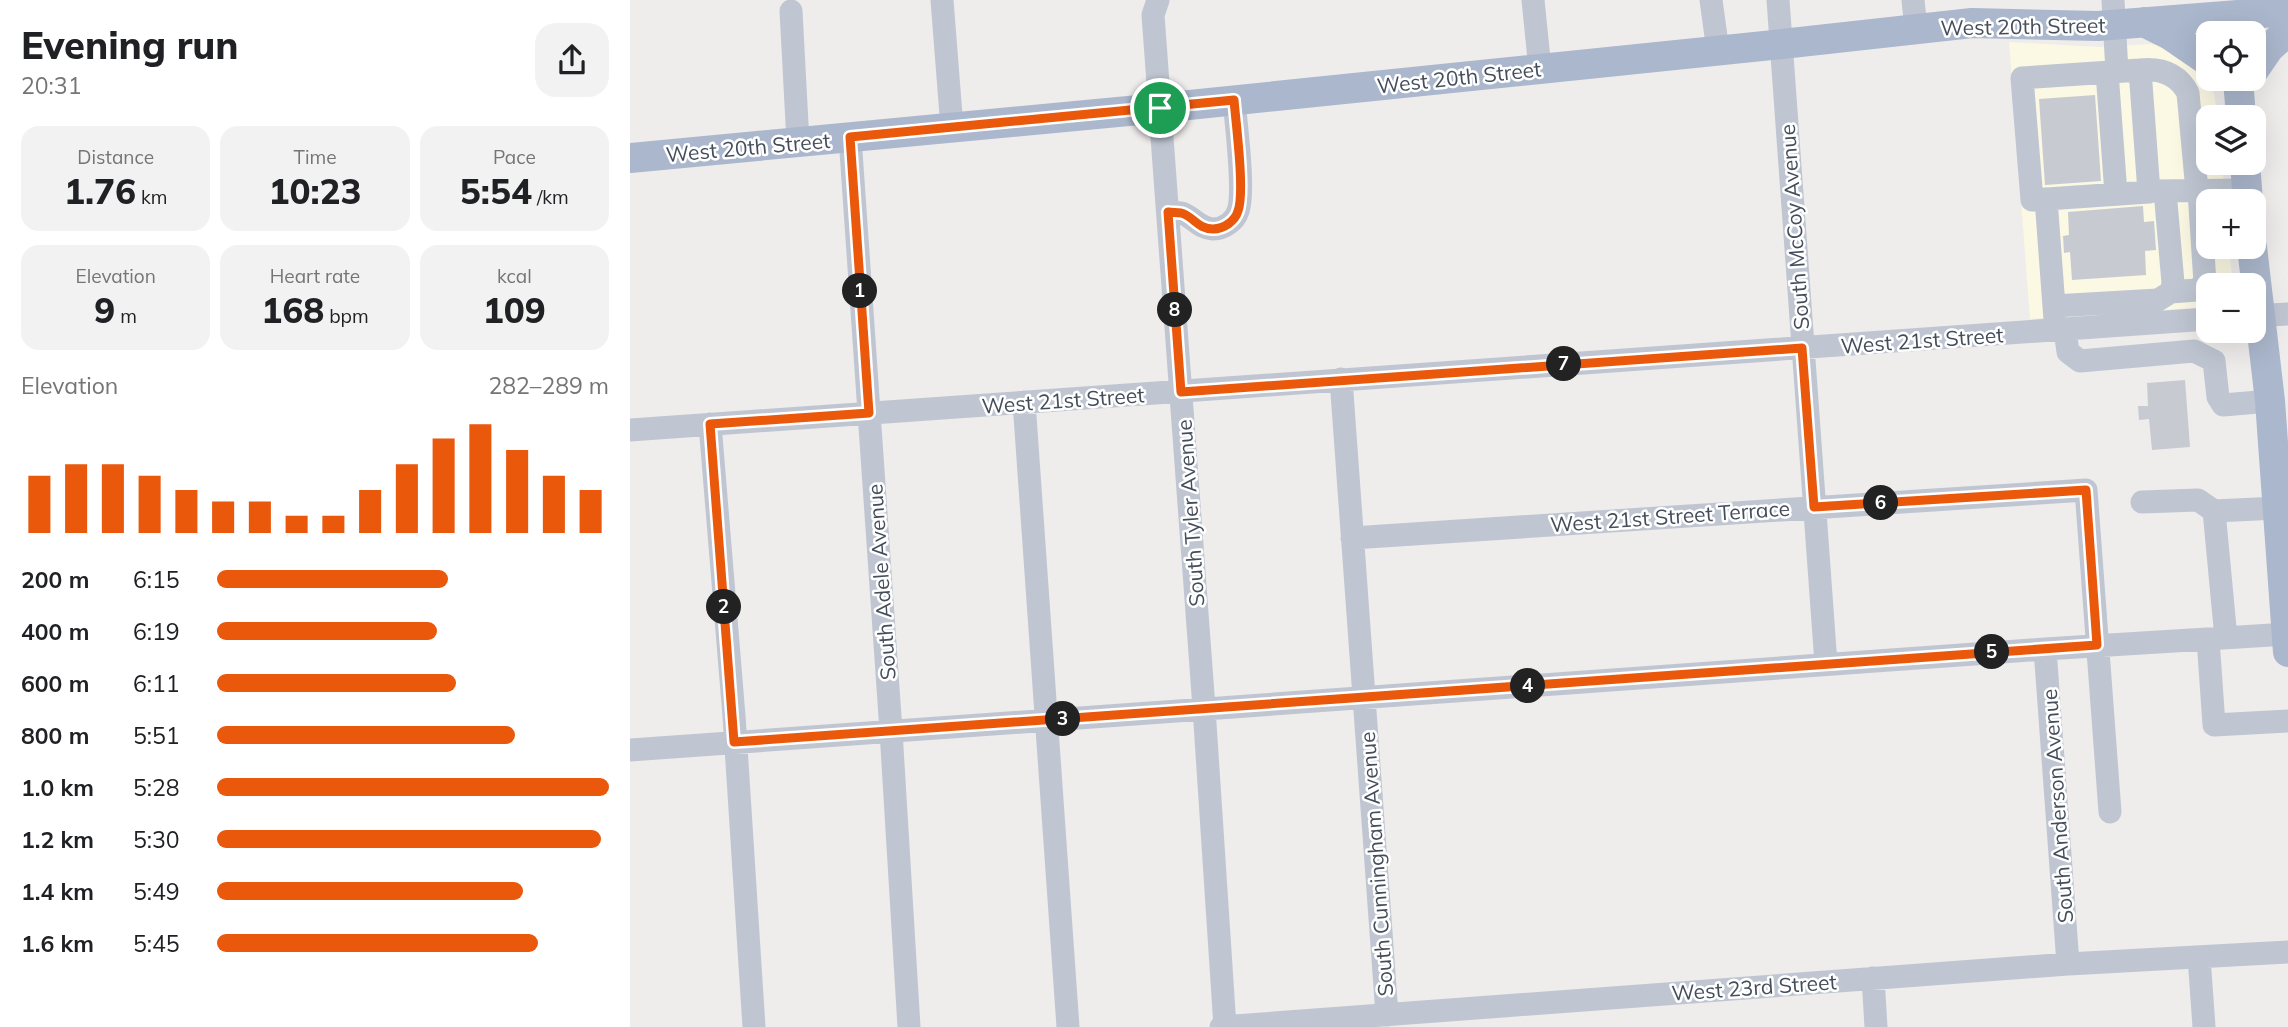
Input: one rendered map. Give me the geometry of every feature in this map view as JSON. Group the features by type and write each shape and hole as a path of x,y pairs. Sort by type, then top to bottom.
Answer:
{"main road":[{"path":"2144,22 2182,0"},
{"name":"West 20th Street","path":"630,158 1160,108 1782,44 1914,15 1972,23 2098,26 2113,12 2144,22 2288,11"},
{"path":"2144,22 2171,35 2196,53"},
{"path":"2266,52 2288,30"},
{"path":"2260,343 2270,401 2288,640"}],"street":[{"path":"942,0 952,128"},
{"name":"South Tyler Avenue","path":"1158,0 1153,15 1204,708 1223,1027"},
{"path":"1533,0 1540,69"},
{"path":"1711,0 1718,51"},
{"name":"South McCoy Avenue","path":"1779,0 1826,664"},
{"path":"791,11 798,142"},
{"path":"2113,12 2116,194"},
{"path":"2196,191 2157,191 2032,200 2022,78 2152,69 2168,73 2180,81 2188,93 2192,111 2198,189"},
{"path":"2140,70 2173,283 2171,292"},
{"path":"1168,212 1185,214 1197,224 1211,229 1226,226 1236,216 1240,192 1234,100"},
{"name":"South Adele Avenue","path":"850,137 909,1027"},
{"path":"2214,189 2246,185"},
{"path":"2046,199 2054,306 2068,352 2080,361 2194,351 2214,362 2218,397 2223,405 2270,401"},
{"path":"2054,306 2158,300 2171,292 2196,290 2205,283 2203,259"},
{"path":"2266,315 2288,313"},
{"name":"West 21st Street","path":"630,430 2196,320"},
{"name":"South Cunningham Avenue","path":"1341,379 1363,698 1380,1019"},
{"path":"1024,402 1068,1027"},
{"path":"710,424 754,1027"},
{"name":"West 21st Street Terrace","path":"1352,538 2086,490 2110,812"},
{"path":"2142,502 2198,500 2214,511 2278,508"},
{"path":"2214,511 2217,638 2214,725 2288,721"},
{"path":"630,750 2097,645 2217,638 2288,640"},
{"name":"South Anderson Avenue","path":"2045,649 2068,964"},
{"name":"West 23rd Street","path":"1223,1027 1380,1019 2068,964 2288,952"},
{"path":"2199,957 2204,1027"},
{"path":"1873,978 1876,1027"}],"shaded area":[{"path":"2009,42 2100,47 2150,44 2164,46 2196,66 2196,91 2213,91 2216,105 2196,105 2196,175 2223,175 2224,189 2196,189 2196,259 2230,259 2232,273 2196,273 2196,308 2030,319"}],"building":[{"path":"2095,95 2101,181 2045,185 2039,99"},
{"path":"2143,206 2144,222 2154,221 2156,250 2145,251 2146,275 2072,280 2070,252 2064,253 2063,236 2069,235 2068,212"},
{"path":"2185,380 2190,447 2152,450 2149,419 2139,420 2138,406 2148,406 2147,383"}],"route":[{"path":"1234,100 1240,192 1236,216 1226,226 1211,229 1197,224 1185,214 1168,212 1181,392 1802,348 1814,507 2086,490 2097,645 734,742 710,424 869,413 850,137 1160,108 1234,100"}]}
